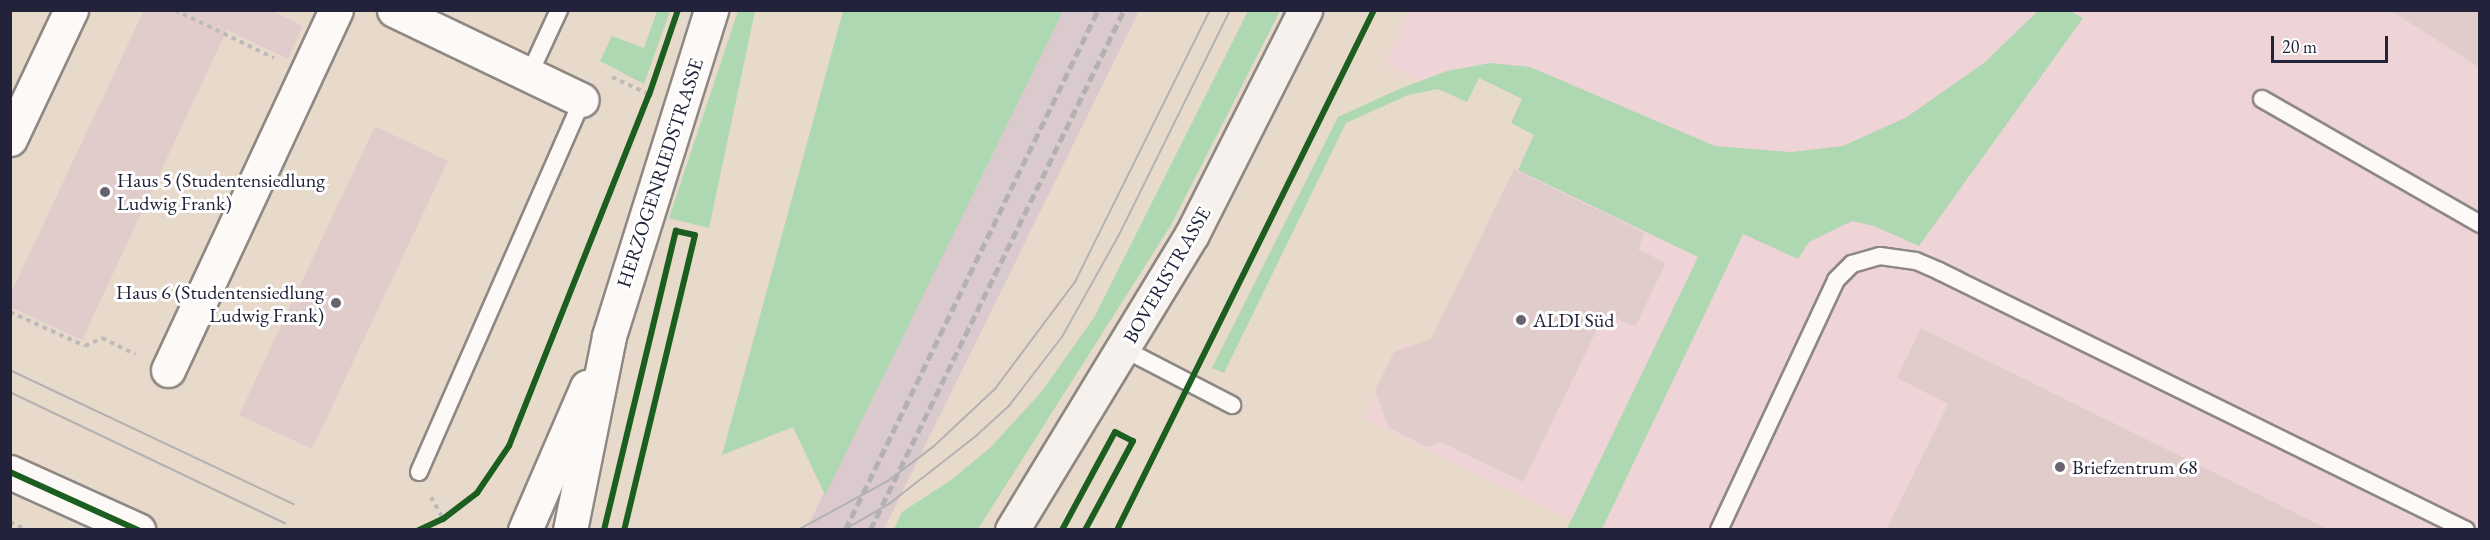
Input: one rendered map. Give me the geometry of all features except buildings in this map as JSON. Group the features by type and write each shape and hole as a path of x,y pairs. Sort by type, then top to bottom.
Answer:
{"main road":[{"name":"BOVERISTRASSE","path":"1012,530 1192,234 1305,10"}],"street":[{"path":"10,139 71,10"},
{"path":"168,370 336,10"},
{"path":"394,10 582,100"},
{"name":"HERZOGENRIEDSTRASSE","path":"570,530 609,336 711,10"},
{"name":"HERZOGENRIEDSTRASSE","path":"528,522 609,336"},
{"path":"10,472 138,530"},
{"path":"501,530 528,522"}],"lane":[{"path":"529,75 559,10"},
{"path":"2262,99 2480,224"},
{"path":"419,472 582,100"},
{"path":"1719,530 1836,280 1852,264 1880,256 1916,261 2466,530"},
{"path":"1124,349 1232,405"}],"path":[{"path":"175,10 307,74"},
{"path":"605,74 649,95"},
{"path":"10,312 85,346 102,338 168,370"},
{"path":"432,499 443,519"},
{"path":"10,522 27,530"}],"shaded area":[{"path":"1058,11 1139,11 884,529 806,530"},
{"path":"1409,11 2479,11 2479,529 1574,529 1577,523 1363,418 1400,342 1426,353 1533,136 1510,123 1521,99 1479,79 1467,103 1384,64"}],"green space":[{"path":"657,11 670,11 644,84 600,61 612,36 644,48"},
{"path":"738,11 755,11 709,228 669,218"},
{"path":"843,11 1063,11 825,495 793,427 722,455"},
{"path":"1248,11 1280,11 1171,225 978,529 894,529 902,512 951,480 991,447 1042,391 1095,316"},
{"path":"2038,11 2070,11 2083,18 1919,246 1874,226 1852,221 1809,242 1798,259 1743,234 1602,529 1567,529 1698,257 1518,170 1534,135 1511,123 1522,99 1479,78 1467,102 1438,89 1408,95 1346,123 1224,373 1212,368 1338,117 1399,89 1447,71 1490,63 1530,67 1715,146 1791,152 1843,146 1907,117 1985,62"}],"tram line":[{"path":"798,530 888,481 933,447 995,389 1075,282 1210,10"},
{"path":"844,530 889,504 976,436 1009,406 1062,337 1118,237 1230,10"},
{"path":"10,370 294,504"},
{"path":"10,392 285,523"}],"railway":[{"path":"845,530 1098,10"},
{"path":"870,530 1124,10"}],"cycle path":[{"path":"419,530 443,519 477,493 509,446 649,95 678,10"},
{"path":"1117,530 1374,10"},
{"path":"604,530 676,231 695,235 624,530"},
{"path":"1062,530 1115,432 1133,441 1085,530"},
{"path":"10,472 138,530"}],"place":[{"name":"Haus 5 (Studentensiedlung Ludwig Frank)","path":"105,192"},
{"name":"Haus 6 (Studentensiedlung Ludwig Frank)","path":"336,303"},
{"name":"ALDI Süd","path":"1521,320"},
{"name":"Briefzentrum 68","path":"2060,467"}]}
